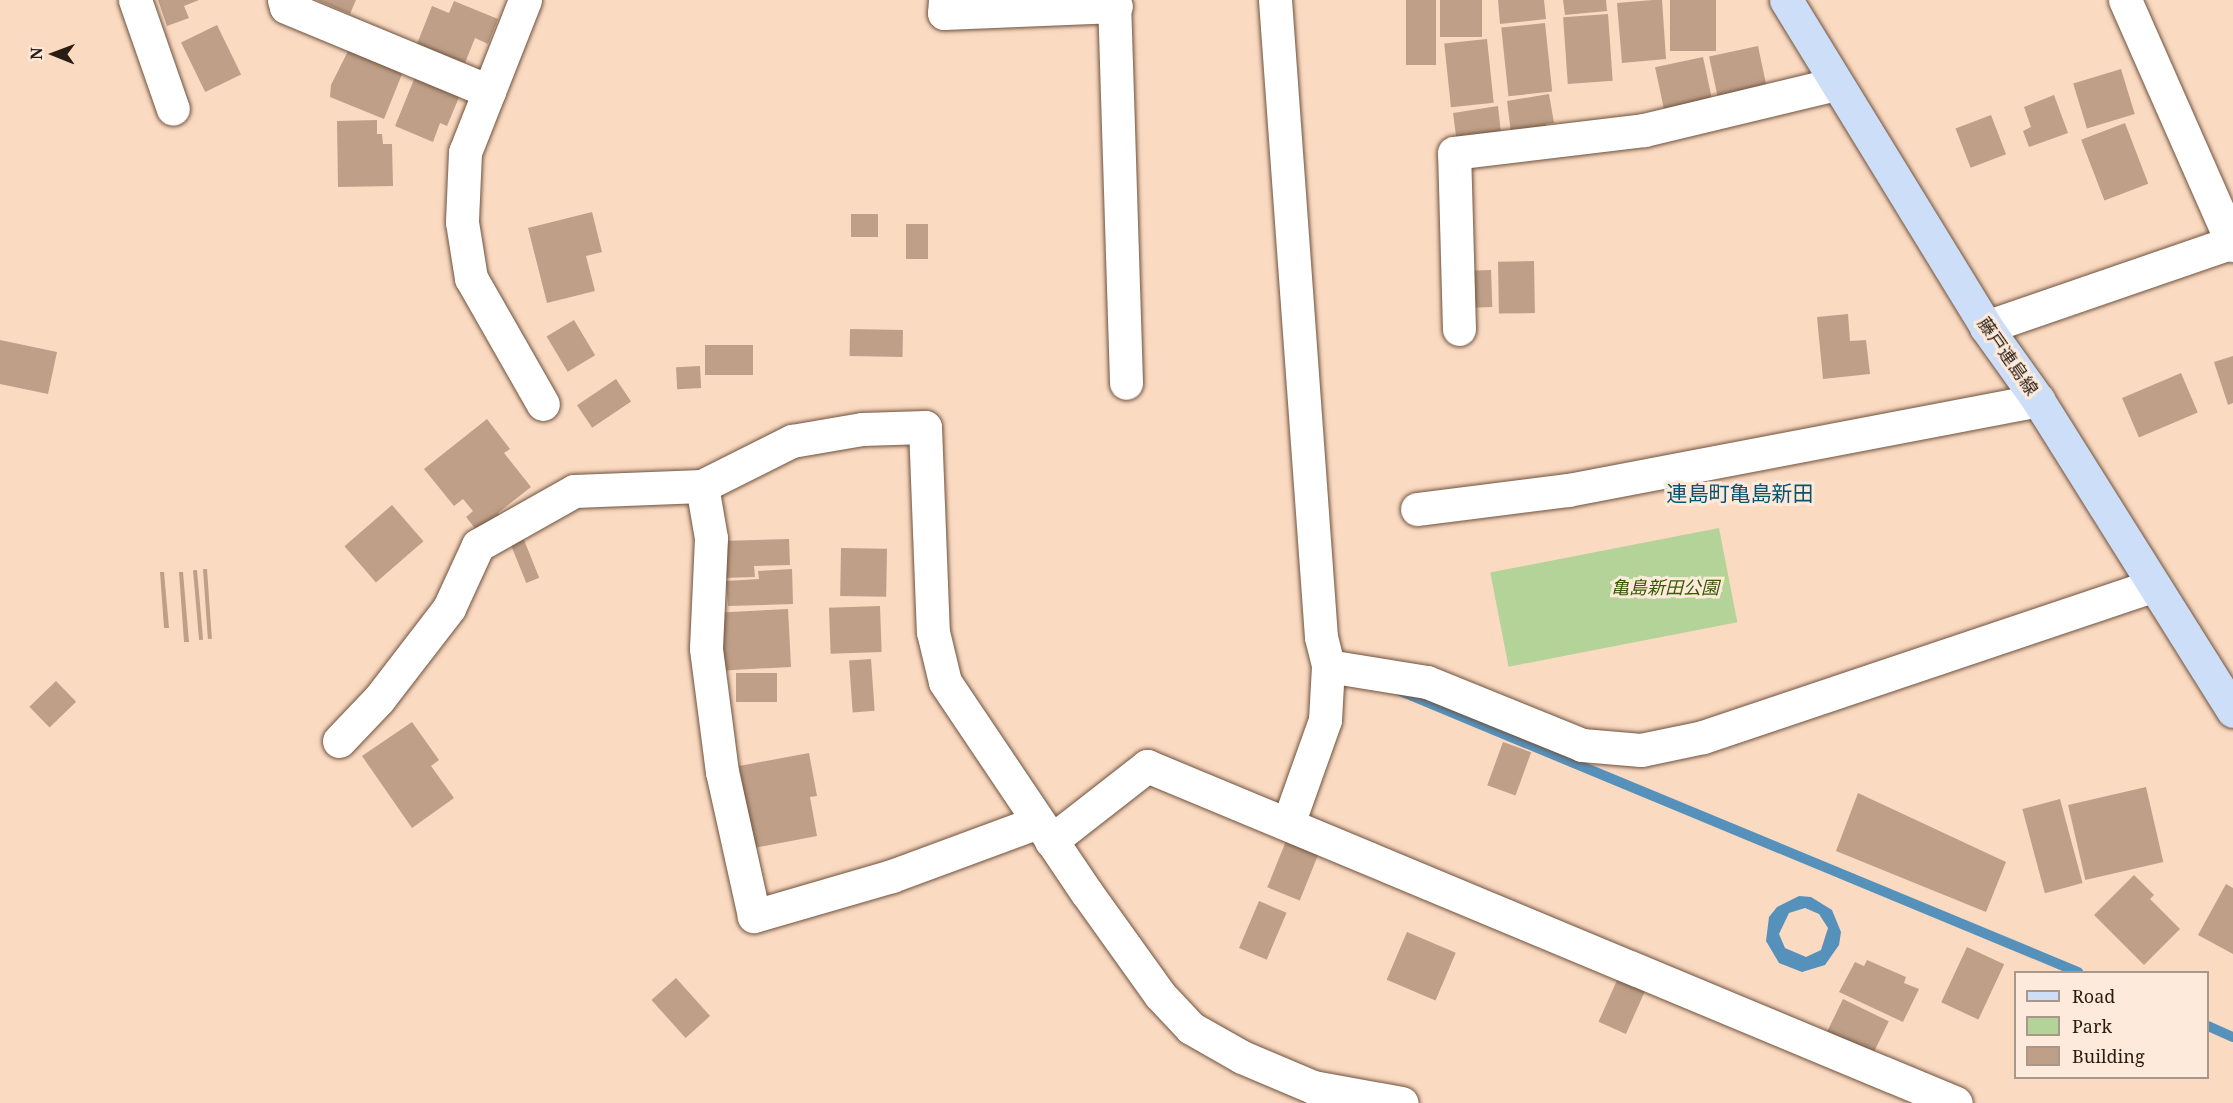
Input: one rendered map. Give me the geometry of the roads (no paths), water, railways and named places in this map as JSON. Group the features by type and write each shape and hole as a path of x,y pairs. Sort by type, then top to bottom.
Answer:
{"main road":[{"name":"藤戸連島線","path":"1786,0 1986,327 2038,400 2152,586 2233,711"}],"street":[{"path":"135,0 173,109"},
{"path":"284,0 286,7 489,91"},
{"path":"525,0 465,152 462,222 471,278 543,404"},
{"path":"945,0 944,13 1115,3 1126,383"},
{"path":"1275,0 1321,637 1328,666 1325,720 1288,824"},
{"path":"1986,327 2232,243 2125,0"},
{"path":"1459,329 1454,153 1644,130 1836,84"},
{"path":"1418,509 1568,490 2038,400"},
{"path":"339,741 379,699 449,608 478,545 574,490 702,486 792,441 862,429 925,427 933,632 945,682 1044,831 1160,995 1191,1028 1242,1057 1313,1087 1402,1103"},
{"path":"702,486 711,538 706,648 722,772 754,916 1044,831 1147,766 1956,1103"},
{"path":"1328,666 1427,682 1582,745 1641,750 1703,737 2152,586"}],"water":[{"path":"1799,896 1811,897 1832,910 1841,932 1839,945 1825,965 1802,972 1779,963 1766,941 1769,917 1777,907","holes":["1805,908 1819,914 1828,928 1821,950 1806,957 1785,948 1779,934 1789,913"]}],"waterway":[{"path":"1400,691 2076,971"},
{"path":"2209,1026 2233,1037"}],"district":[{"name":"連島町亀島新田","path":"1740,493"}],"park label":[{"name":"亀島新田公園","path":"1665,587"}]}
